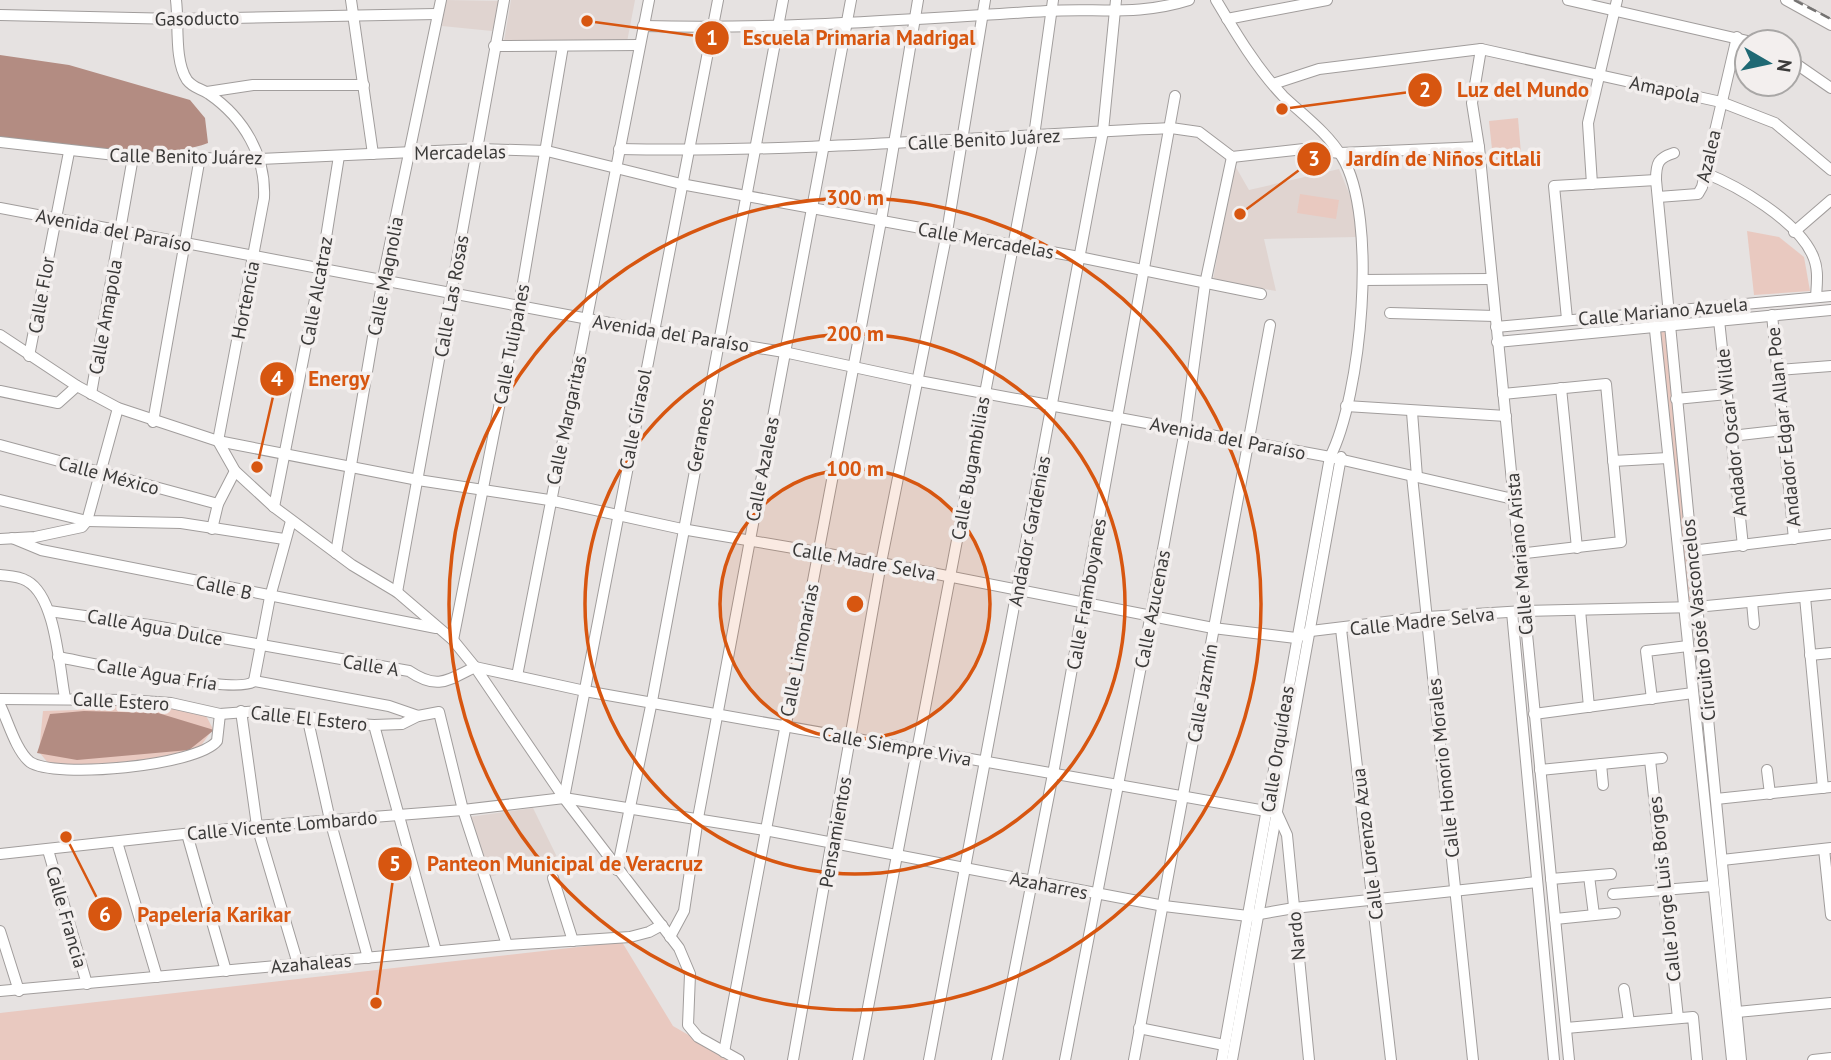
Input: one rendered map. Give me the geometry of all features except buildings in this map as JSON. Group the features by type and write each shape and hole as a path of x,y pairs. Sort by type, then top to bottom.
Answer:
{"street":[{"path":"176,0 184,73 195,88 207,92 231,112 260,159"},
{"path":"351,0 373,154"},
{"name":"Calle Magnolia","path":"336,553 353,467 383,278 441,0"},
{"name":"Calle Las Rosas","path":"397,592 504,0"},
{"name":"Calle Margaritas","path":"517,676 549,500 649,0"},
{"name":"Calle Girasol","path":"564,798 718,0"},
{"name":"Geraneos","path":"617,870 652,701 682,529 757,148 776,27 783,0"},
{"name":"Calle Azaleas","path":"670,937 684,911 717,713 851,0"},
{"name":"Calle Limonarias","path":"724,1052 881,221 918,0"},
{"path":"919,381 963,140 985,0"},
{"path":"643,26 711,28 847,25 982,15 1052,5 1161,9 1189,0"},
{"name":"Calle Orquídeas","path":"1216,0 1273,84 1340,153 1351,178 1362,219 1363,280 1346,407 1339,441 1330,457 1296,638 1272,813"},
{"path":"1227,19 1327,0"},
{"path":"1568,0 1616,5 1733,36"},
{"path":"1786,0 1831,25"},
{"name":"Calle Bugambilias","path":"858,1060 983,393 1014,245 1034,136 1052,5"},
{"path":"1592,184 1587,134 1616,5"},
{"name":"Andador Gardenias","path":"929,1060 1103,131 1115,6"},
{"name":"Gasoducto","path":"0,15 178,19 436,14"},
{"path":"495,46 639,46"},
{"name":"Calle Tulipanes","path":"453,640 519,306 563,46"},
{"name":"Amapola","path":"1273,84 1319,69 1482,49 1721,102 1775,123 1831,170"},
{"name":"Calle Mariano Arista","path":"1482,49 1472,103 1479,147 1518,554 1518,612 1553,1060"},
{"name":"Azalea","path":"1658,197 1698,194 1733,53"},
{"path":"1803,69 1831,88"},
{"path":"207,92 253,85 364,85"},
{"name":"Calle Framboyanes","path":"997,1060 1119,417 1175,96"},
{"name":"Calle Benito Juárez","path":"619,149 688,151 895,144 1171,128 1199,132 1232,156"},
{"name":"Calle Benito Juárez","path":"0,142 69,152 133,157 260,159 373,154"},
{"path":"1232,156 1304,149 1340,153 1479,147"},
{"name":"Mercadelas","path":"373,154 479,149 547,151"},
{"name":"Calle Mercadelas","path":"547,151 681,184 748,194 1261,294"},
{"name":"Calle Flor","path":"29,356 69,152"},
{"path":"1567,319 1554,186 1656,180 1656,164 1662,156 1674,153"},
{"name":"Calle Alcatraz","path":"274,507 321,269 339,156"},
{"name":"Calle Azucenas","path":"1065,1060 1185,430 1205,284 1232,156"},
{"name":"Calle Amapola","path":"91,394 133,157"},
{"path":"153,422 200,157"},
{"name":"Hortencia","path":"218,441 264,198 265,176 260,159"},
{"path":"1705,173 1728,182 1757,200 1794,232 1812,252 1817,268 1816,297"},
{"name":"Circuito José Vasconcelos","path":"1656,180 1741,1060"},
{"path":"1794,232 1831,201"},
{"name":"Avenida del Paraíso","path":"0,208 253,257 383,278 652,331 853,365 919,381 1330,457 1342,462 1513,499"},
{"path":"1363,280 1491,279"},
{"name":"Calle Mariano Azuela","path":"1390,313 1495,321 1567,319 1831,296"},
{"name":"Calle Mariano Azuela","path":"1497,342 1831,310"},
{"name":"Circuito José Vasconcelos","path":"1653,312 1732,1060"},
{"name":"Andador Edgar Allan Poe","path":"1772,316 1794,539"},
{"name":"Andador Oscar Wilde","path":"1719,320 1743,545"},
{"name":"Calle Jazmín","path":"1134,1060 1270,325"},
{"name":"Calle Madre Selva","path":"0,335 77,386 118,408 153,422 218,441 418,480 549,500 682,529 881,563 1213,628 1296,638 1311,631 1427,617 1684,608 1831,594"},
{"path":"1777,370 1831,366"},
{"name":"Pensamientos","path":"796,1059 881,563 919,381"},
{"path":"1503,394 1606,384 1621,542 1518,554"},
{"path":"0,391 58,403 77,386"},
{"path":"1561,388 1577,548"},
{"path":"1676,399 1727,394"},
{"path":"1346,407 1506,416"},
{"path":"6,538 73,531 82,527 87,521 118,408"},
{"name":"Calle Honorio Morales","path":"1412,412 1414,476 1427,617 1473,1060"},
{"path":"1731,436 1784,430"},
{"path":"218,441 235,471 274,507 336,553 397,592 453,640 475,667 564,798 670,937 690,974 688,1025 698,1037 738,1060"},
{"name":"Calle Orquídeas","path":"1232,1060 1272,813 1300,689 1342,462 1339,441"},
{"name":"Calle México","path":"0,445 218,504"},
{"path":"1613,461 1668,457"},
{"path":"212,529 218,504 235,471"},
{"path":"0,500 87,521 181,523 284,539"},
{"path":"254,681 270,597 291,521"},
{"path":"1691,551 1831,534"},
{"name":"Calle B","path":"6,538 41,550 439,628"},
{"path":"0,575 30,582 39,592 49,611 65,698"},
{"path":"1716,799 1827,788 1805,597"},
{"path":"1752,602 1754,624"},
{"path":"1580,610 1589,707"},
{"name":"Calle Agua Dulce","path":"49,611 261,644"},
{"name":"Calle Mariano Arista","path":"1518,612 1534,714 1569,1060"},
{"name":"Calle Lorenzo Azua","path":"1340,629 1391,1060"},
{"name":"Calle A","path":"261,644 408,671 426,682 442,683 475,667"},
{"path":"1652,699 1646,651 1688,646"},
{"path":"1810,655 1831,653"},
{"name":"Calle Agua Fría","path":"58,657 180,680 243,687 254,681 316,695 389,706 418,716"},
{"name":"Calle Siempre Viva","path":"475,667 585,691 1272,813"},
{"path":"1288,687 1300,689"},
{"path":"1534,714 1693,693"},
{"name":"Calle Estero","path":"0,699 65,698 171,703 220,715 241,711"},
{"path":"0,705 28,760 41,768 62,769 144,767 213,746 219,733 220,715"},
{"path":"241,711 257,826 298,964"},
{"name":"Calle El Estero","path":"241,711 374,725 402,723 418,716 439,712 463,810"},
{"path":"307,716 330,820 368,958"},
{"path":"374,725 436,951"},
{"path":"1540,770 1662,758"},
{"name":"Calle Jorge Luis Borges","path":"1650,760 1678,1018"},
{"path":"1601,764 1603,785"},
{"path":"1767,770 1770,794"},
{"name":"Azaharres","path":"564,798 765,830 1164,906 1254,915 1294,908 1537,882"},
{"name":"Calle Vicente Lombardo","path":"0,854 257,826 463,810 564,798"},
{"path":"463,810 507,945"},
{"name":"Nardo","path":"1272,813 1287,835 1309,1060"},
{"path":"187,834 226,971"},
{"path":"117,842 158,977"},
{"path":"1722,860 1827,849 1831,915"},
{"name":"Calle Francia","path":"48,850 87,984"},
{"path":"1551,879 1611,874"},
{"path":"1589,876 1594,915"},
{"path":"553,878 573,941"},
{"path":"1612,894 1713,886"},
{"path":"1555,919 1615,913"},
{"name":"Calle Orquídeas","path":"1222,1060 1254,915"},
{"name":"Azahaleas","path":"0,991 436,951 630,937 662,925"},
{"path":"0,931 19,991"},
{"path":"1624,989 1629,1022"},
{"path":"1737,1012 1831,1003"},
{"path":"1566,1028 1693,1017 1697,1060"},
{"path":"1139,1028 1224,1045"},
{"path":"1813,1060 1831,1058"}],"shaded area":[{"path":"445,0 500,1 492,31 442,26"},
{"path":"511,0 635,0 627,42 504,41"},
{"path":"0,55 69,65 190,100 205,118 208,143 188,149 135,152 0,139"},
{"path":"1518,118 1522,165 1494,168 1489,121"},
{"path":"1234,164 1249,190 1339,169 1354,205 1357,237 1264,239 1276,291 1213,280"},
{"path":"1300,194 1339,200 1336,219 1297,213"},
{"path":"1747,231 1779,237 1804,257 1810,291 1754,295"},
{"path":"1666,328 1693,601 1686,602 1658,329"},
{"path":"86,699 201,706 213,729 197,751 119,766 49,764 39,752 43,711 78,710"},
{"path":"84,711 158,713 214,730 189,750 77,760 37,753 50,714"},
{"path":"533,808 558,859 489,877 469,817"},
{"path":"622,942 673,1026 732,1060 0,1060 0,1013"}],"railway":[{"path":"1794,0 1831,19"}],"place":[{"name":"Escuela Primaria Madrigal","path":"587,21"},
{"name":"Luz del Mundo","path":"1282,109"},
{"name":"Jardín de Niños Citlali","path":"1240,214"},
{"name":"Energy","path":"257,467"},
{"name":"Papelería Karikar","path":"66,837"},
{"name":"Panteon Municipal de Veracruz","path":"376,1003"}]}
